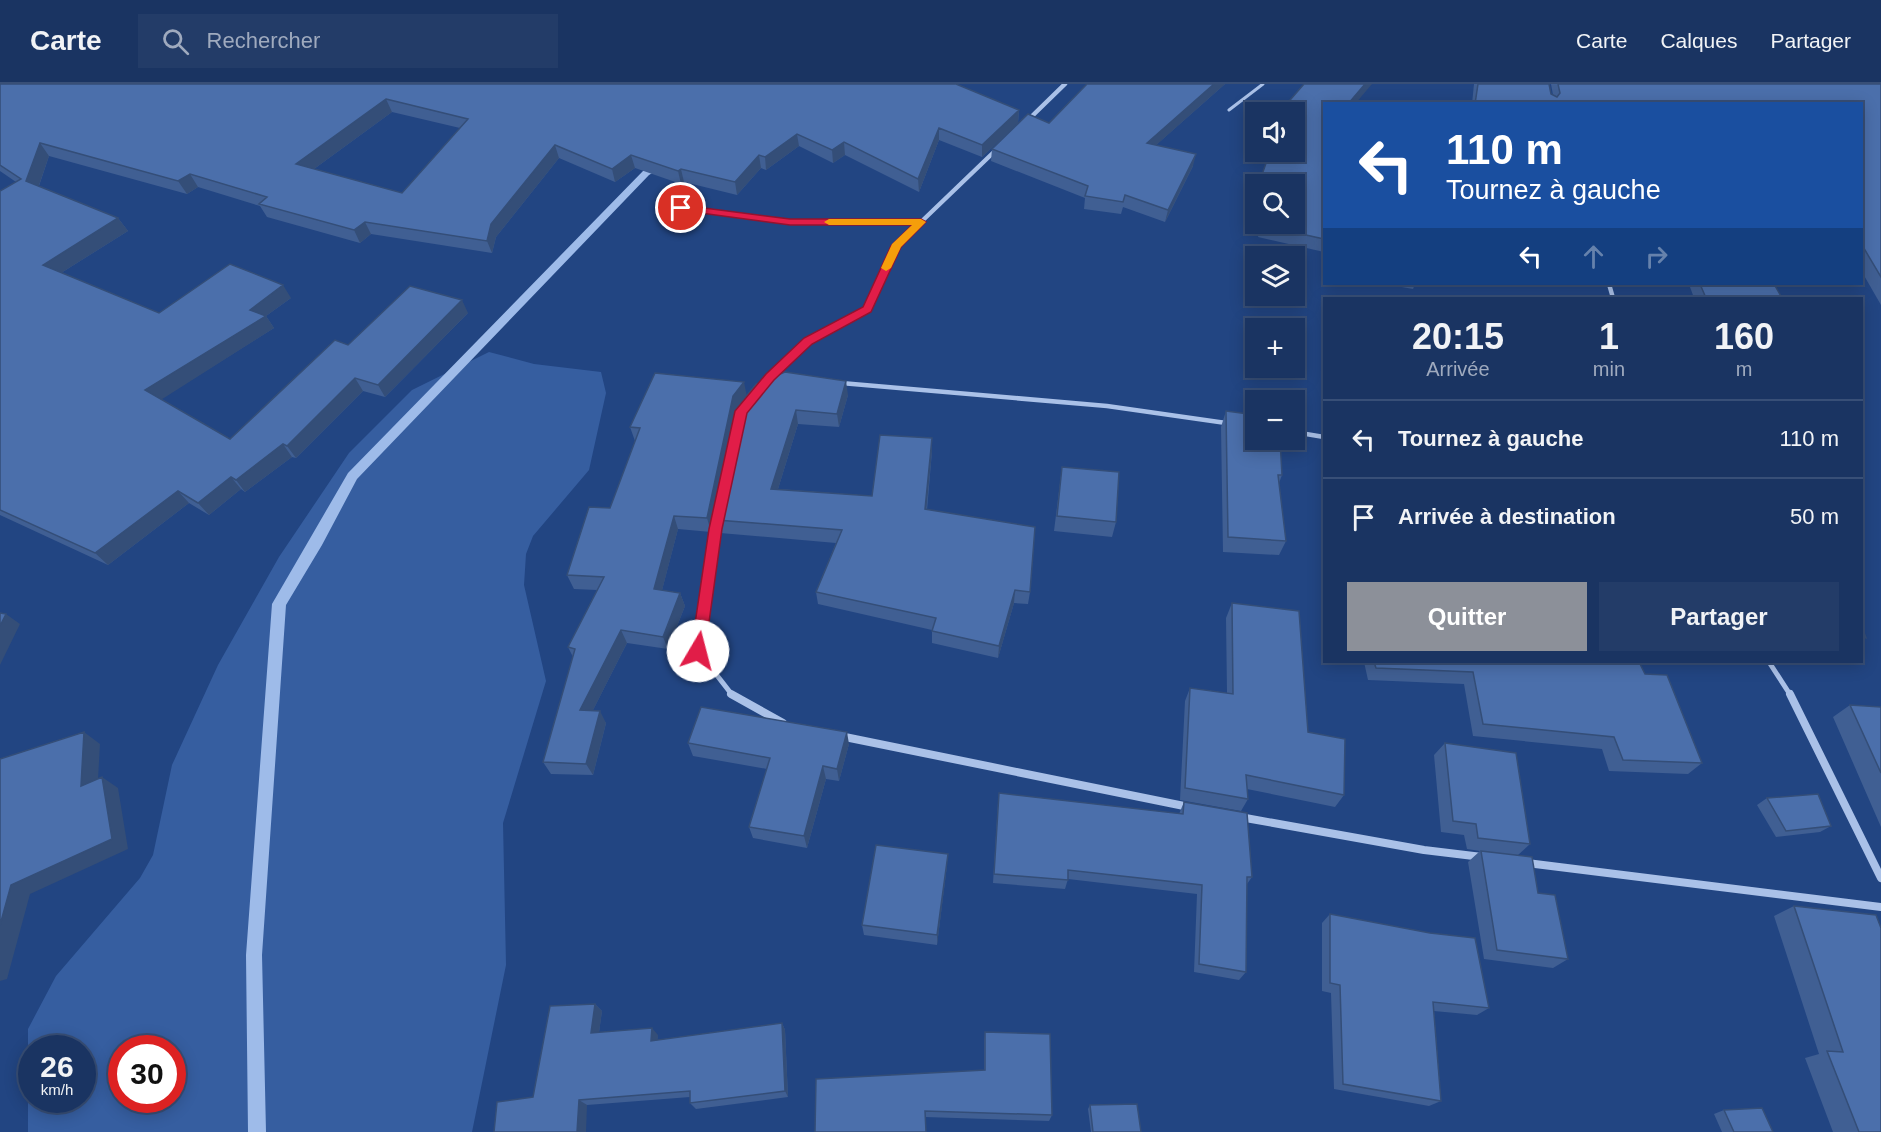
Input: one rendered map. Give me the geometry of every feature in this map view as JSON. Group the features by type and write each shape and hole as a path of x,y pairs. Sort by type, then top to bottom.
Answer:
{"street":[{"path":"1023,124 1065,84"},
{"path":"756,394 770,377 808,341 867,309 896,246 1006,141"},
{"path":"721,508 698,651 731,694 785,724 796,727"},
{"path":"1770,663 1788,690 1881,878"},
{"path":"831,734 1192,808"},
{"path":"1227,814 1424,850 1494,859"},
{"path":"1518,862 1881,907"}],"lane":[{"path":"1229,110 1263,84"},
{"path":"681,208 790,222 921,222"},
{"path":"770,377 782,378"},
{"path":"840,383 1107,406 1233,424"},
{"path":"1305,434 1323,437"}],"shaded area":[{"path":"489,352 534,364 601,372 606,393 589,470 533,536 526,554 524,585 546,681 503,823 506,965 472,1132 28,1132 28,1113 96,1113 96,1035 28,1035 28,1029 56,976 140,878 153,855 172,765 218,665 279,557 349,453 412,390"}],"building":[{"path":"0,84 956,84 1019,110 982,145 939,128 918,179 844,142 832,150 797,134 765,157 759,155 735,182 681,169 678,171 631,155 612,169 555,145 491,224 487,241 365,222 354,230 259,204 267,197 190,174 178,181 40,143 26,181 118,218 43,265 159,313 230,264 283,285 250,310 266,316 145,390 230,439 335,340 348,345 410,286 462,300 378,385 355,378 287,446 283,444 236,480 231,477 198,503 178,491 95,553 0,510 0,191 21,179 0,165","holes":["386,99 468,119 402,193 296,164"]},
{"path":"1087,84 1214,84 1147,143 1196,154 1168,210 1125,195 1123,202 1085,196 1088,186 992,149 1028,114 1049,123"},
{"path":"1304,84 1365,84 1350,102 1323,102 1323,239 1302,234 1305,234 1305,174 1262,174 1266,162 1305,162 1305,102 1288,102"},
{"path":"1478,84 1549,84 1551,94 1557,97 1560,93 1558,84 1881,84 1881,277 1863,247 1863,102 1475,102"},
{"path":"1700,285 1775,285 1781,297 1706,297"},
{"path":"785,372 846,381 837,414 796,410 771,489 872,496 880,435 932,438 925,509 1035,527 1030,592 1015,590 999,646 932,631 936,618 816,592 842,530 717,520 743,400 756,384"},
{"path":"655,373 744,382 733,396 707,518 674,516 654,589 680,593 663,637 621,630 580,710 600,711 586,764 543,762 575,649 568,647 604,577 567,575 589,507 610,508 640,428 630,427"},
{"path":"1226,411 1245,414 1245,450 1281,450 1282,475 1278,475 1286,541 1228,537"},
{"path":"1062,467 1119,472 1116,522 1057,516"},
{"path":"1232,603 1299,611 1308,732 1345,739 1344,795 1246,775 1248,799 1185,788 1190,688 1233,694"},
{"path":"0,613 6,614 0,626"},
{"path":"1374,663 1640,663 1645,674 1667,675 1702,763 1623,760 1614,737 1483,724 1473,672 1376,668"},
{"path":"1850,705 1881,707 1881,773"},
{"path":"701,707 847,732 837,769 823,766 804,836 749,827 770,758 688,743"},
{"path":"84,732 81,786 102,777 112,839 11,885 0,925 0,759"},
{"path":"1445,743 1516,753 1530,844 1478,838 1476,824 1453,821"},
{"path":"999,793 1183,814 1184,802 1247,813 1252,877 1247,877 1246,972 1199,964 1202,885 1068,870 1068,880 994,874"},
{"path":"1818,794 1831,826 1786,831 1767,798"},
{"path":"876,845 948,854 937,935 862,925"},
{"path":"1481,851 1532,857 1538,893 1555,895 1568,959 1497,950"},
{"path":"1794,906 1876,915 1881,928 1881,1132 1859,1132 1827,1051 1843,1052"},
{"path":"1330,914 1430,933 1475,938 1489,1008 1433,1002 1441,1101 1343,1084 1340,985 1330,983"},
{"path":"595,1004 591,1033 652,1028 651,1041 782,1023 785,1091 690,1103 690,1091 579,1100 577,1132 494,1132 497,1102 533,1097 550,1006"},
{"path":"985,1032 1050,1034 1052,1115 925,1111 926,1132 815,1132 816,1079 985,1070"},
{"path":"1137,1104 1141,1132 1093,1132 1090,1105"},
{"path":"1762,1108 1773,1132 1734,1132 1724,1110"}],"waterway":[{"path":"257,1132 254,955 279,604 352,476 646,173 662,164"}],"slow traffic":[{"path":"829,222 921,222 896,246 886,268"}],"route":[{"path":"681,208 790,222 921,222 896,246 867,309 808,341 770,377 741,411 716,529 698,651"}]}
